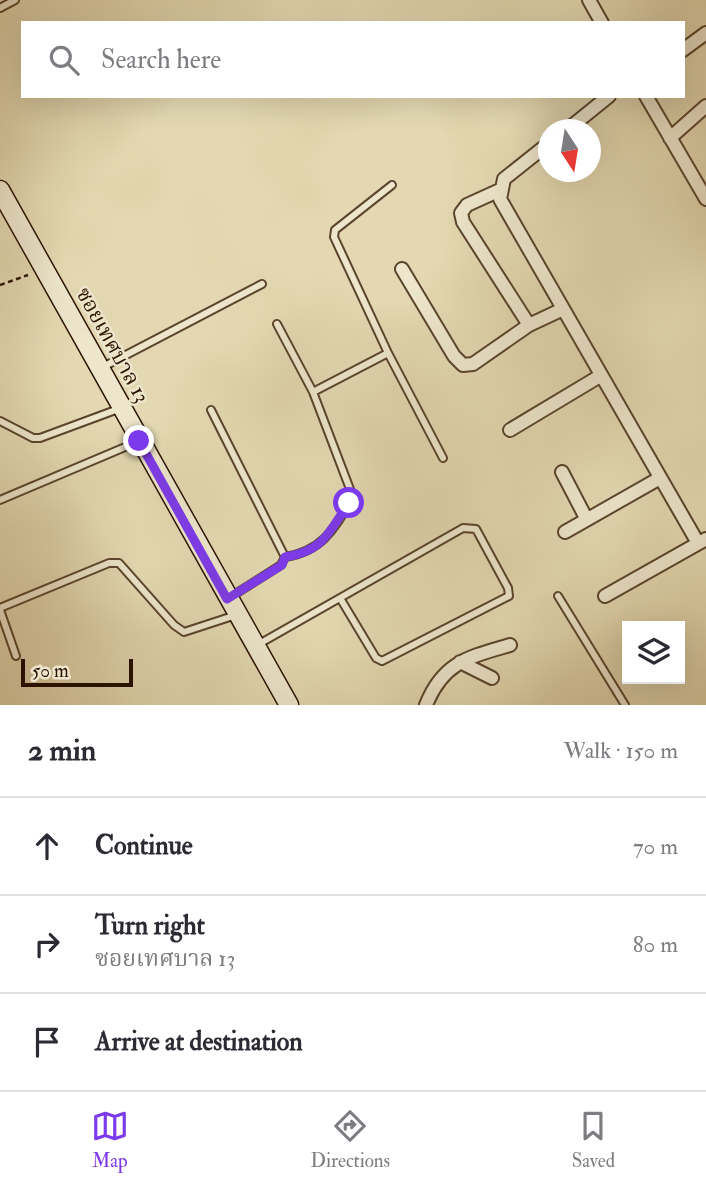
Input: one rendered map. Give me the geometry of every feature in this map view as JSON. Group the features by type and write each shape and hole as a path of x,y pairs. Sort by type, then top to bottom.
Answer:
{"street":[{"path":"589,0 602,21"},
{"path":"685,49 706,33"},
{"path":"581,119 607,98"},
{"path":"647,98 706,199"},
{"path":"670,138 706,106"},
{"path":"538,152 503,179 500,199 561,310 660,478 702,541 605,596"},
{"name":"ซอยเทศบาล 13","path":"0,190 289,705"},
{"path":"500,190 467,205 461,213 463,222 528,325"},
{"path":"402,269 463,365 473,364 528,325 561,310"},
{"path":"510,430 600,376"},
{"path":"562,472 586,519"},
{"path":"565,532 660,478"},
{"path":"426,705 439,680 460,662 510,645"},
{"path":"460,662 492,678"}],"lane":[{"path":"0,8 15,0"},
{"path":"392,185 335,230 334,237 388,353 443,458"},
{"path":"99,369 262,284"},
{"path":"277,324 313,392 352,497 326,539 316,548 305,554 285,557"},
{"path":"313,392 388,353"},
{"path":"0,421 33,438 40,438 122,408"},
{"path":"16,656 0,609 109,563 118,563 174,625 184,632 232,607 282,565 285,557 211,410"},
{"path":"0,500 139,441"},
{"path":"256,646 340,598 469,526 476,529 508,588 509,596 382,661 376,658 340,598"},
{"path":"558,596 625,705"}],"path":[{"path":"0,285 44,269"}],"route":[{"path":"139,441 227,599 282,565 285,557 305,554 316,548 326,539 349,503"}]}
